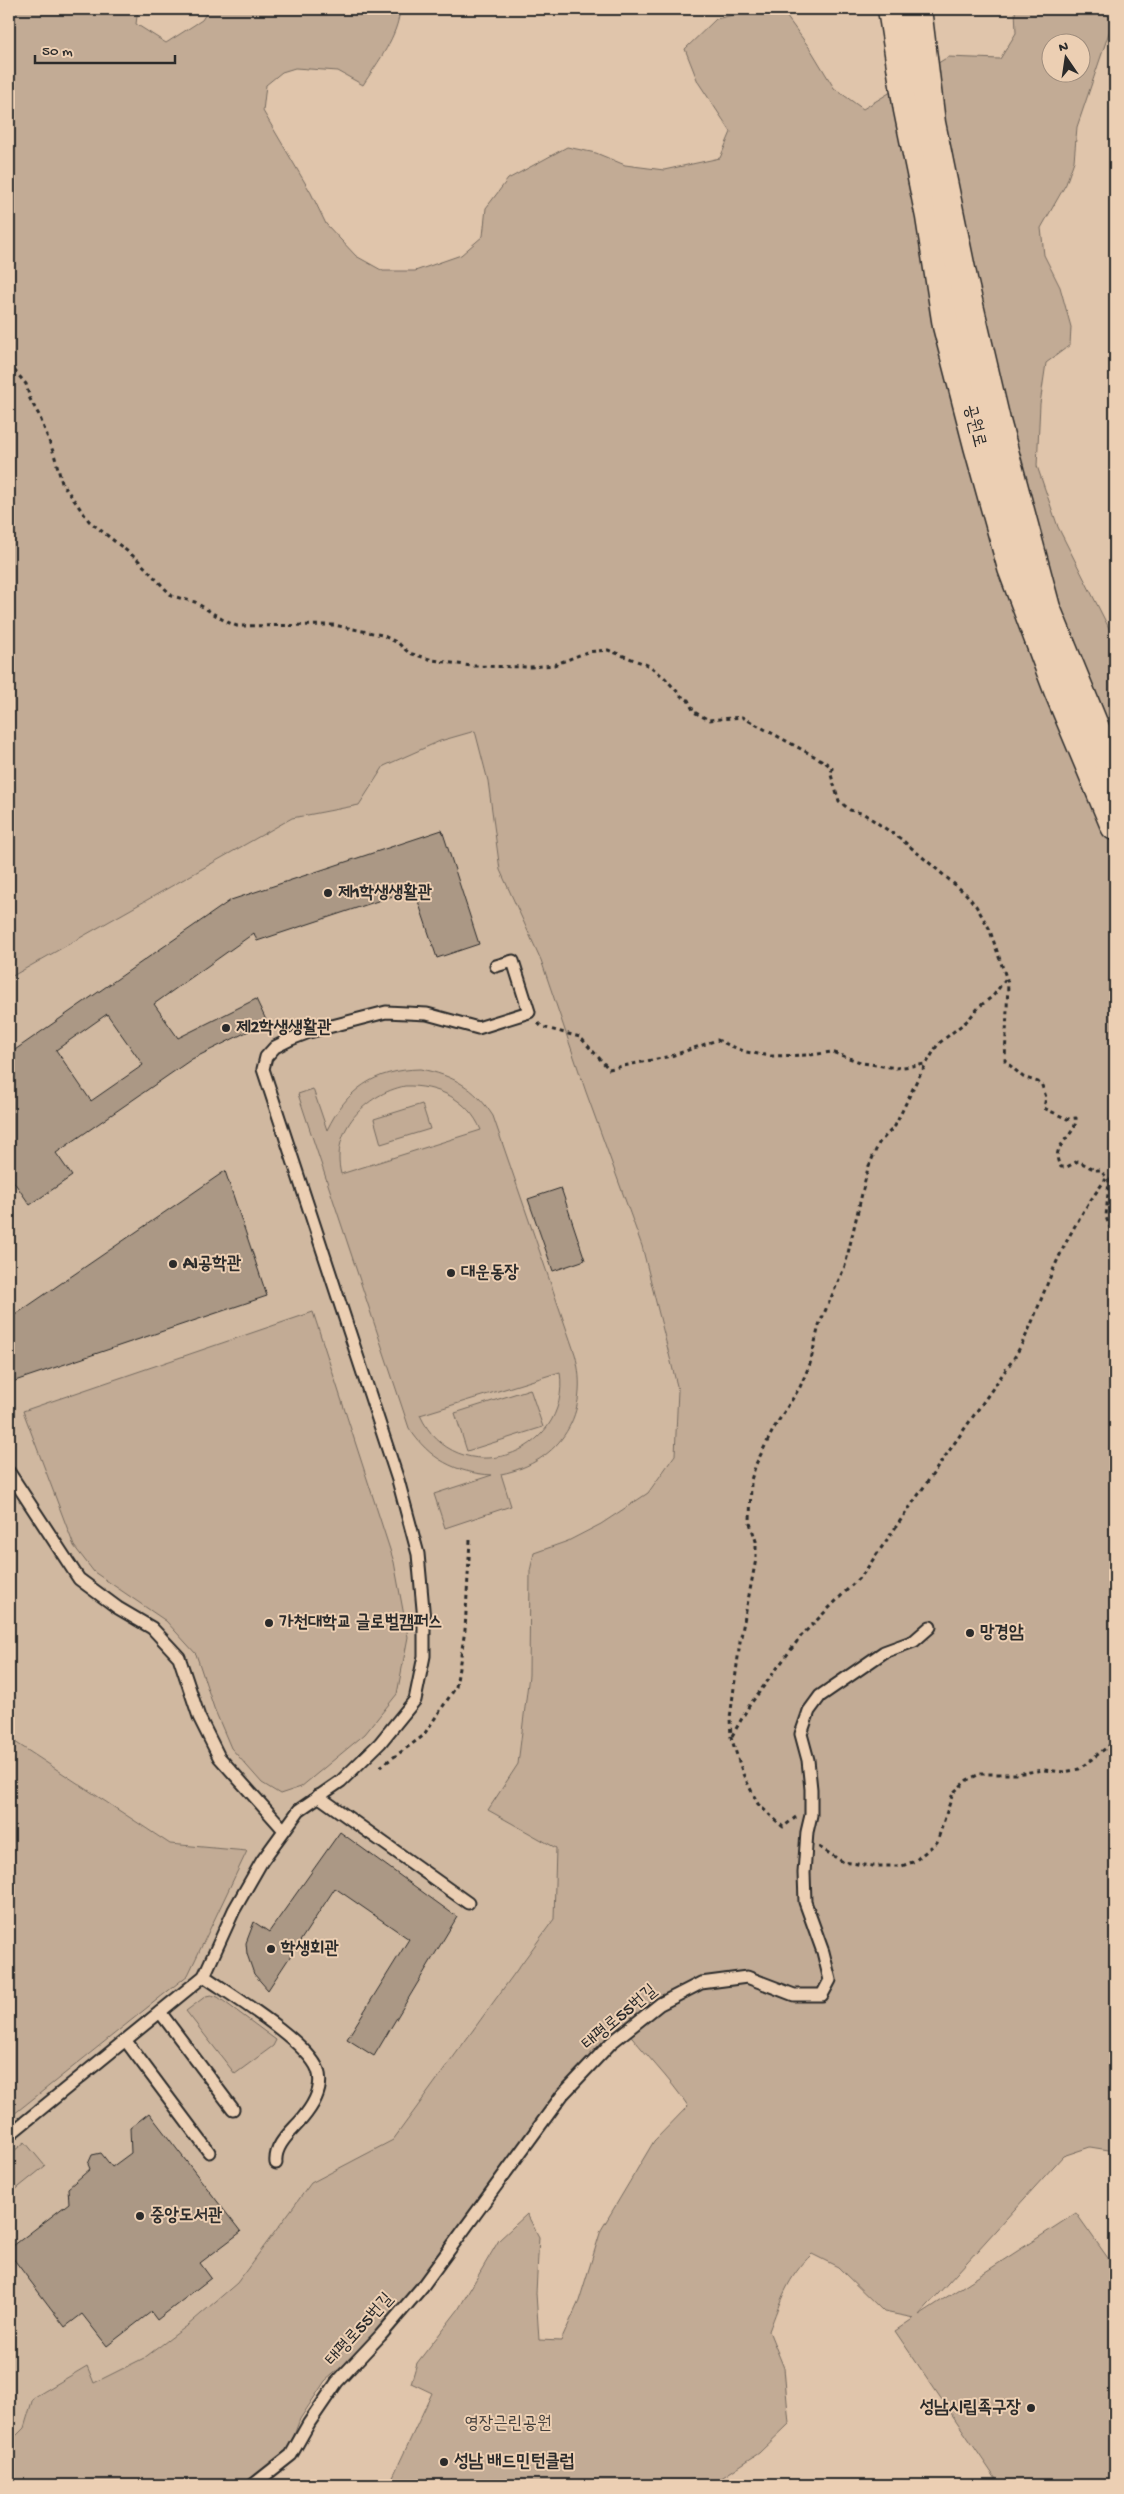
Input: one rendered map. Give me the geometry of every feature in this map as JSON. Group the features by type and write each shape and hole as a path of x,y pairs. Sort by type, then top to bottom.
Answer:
{"main road":[{"name":"공원로","path":"892,9 908,110 930,217 947,326 978,446 1012,568 1058,690 1115,826"},
{"name":"공원로","path":"916,9 931,123 964,284 994,412 1046,608 1115,777"}],"lane":[{"path":"9,2135 204,1976 234,1910 262,1861 299,1810 341,1781 380,1743 415,1700 424,1656 424,1620 418,1554 398,1480 263,1070 266,1057 275,1047 309,1032 386,1012 427,1014 478,1028 529,1012 513,961 496,966"},
{"path":"9,1472 79,1579 118,1608 152,1628 179,1657 199,1717 219,1758 284,1830"},
{"name":"태평로55번길","path":"253,2485 291,2455 309,2422 337,2382 422,2287 563,2094 611,2043 660,2004 701,1983 748,1977 794,1995 822,1995 830,1980 823,1952 805,1902 806,1848 811,1807 808,1760 801,1734 809,1711 820,1696 877,1656 914,1641 930,1627"},
{"path":"318,1796 468,1903"},
{"path":"204,1976 293,2040 312,2059 318,2071 320,2083 317,2097 308,2111 277,2148 276,2163"},
{"path":"160,2012 233,2109"},
{"path":"126,2041 209,2152"}],"path":[{"path":"9,364 26,384 30,399 45,429 62,483 69,496 88,521 137,559 172,596 195,602 225,621 237,626 334,625 382,635 398,643 409,653 445,663 489,667 531,667 554,665 587,652 608,650 634,658 650,666 665,678 680,696 688,700 694,712 709,720 742,718 832,768 831,775 839,801 850,810 864,814 901,839 974,902 989,928 1007,977 1005,1061 1023,1077 1041,1083 1046,1096 1044,1108 1067,1119 1076,1118 1077,1121 1072,1131 1059,1146 1057,1158 1061,1167 1067,1168 1072,1162 1078,1161 1095,1170 1100,1170 1106,1179 1109,1180 1106,1195 1106,1217 1115,1241"},
{"path":"811,1807 783,1827 758,1804 743,1774 731,1736 730,1718 740,1642 756,1559 756,1541 750,1523 751,1480 756,1464 774,1428 800,1387 810,1364 819,1325 845,1266 872,1157 879,1143 900,1118 926,1064 938,1044 968,1020 980,1006 993,996 1007,977"},
{"path":"529,1012 542,1027 580,1037 609,1069 671,1056 717,1040 746,1052 771,1056 810,1055 832,1052 864,1063 896,1068 926,1064"},
{"path":"731,1736 750,1706 801,1636 863,1574 1014,1358 1032,1324 1054,1269 1085,1208 1106,1179"},
{"path":"380,1767 423,1736 456,1687 465,1630 470,1540"},
{"path":"806,1848 817,1845 843,1862 872,1866 902,1866 915,1861 937,1842 943,1818 953,1792 967,1780 980,1774 1015,1774 1044,1770 1064,1772 1079,1769 1115,1741"}],"shaded area":[{"name":"가천대학교 글로벌캠퍼스","path":"476,731 488,781 500,870 541,960 642,1246 678,1390 675,1455 648,1493 601,1524 568,1541 534,1554 530,1571 529,1675 518,1765 489,1810 557,1848 554,1919 393,2140 311,2183 237,2283 187,2326 144,2358 93,2384 87,2366 33,2398 24,2428 9,2443 9,2118 188,1975 247,1851 170,1844 9,1738 9,978 292,818 359,805 384,766 440,741"}],"green space":[{"name":"영장근린공원","path":"9,9 138,9 136,24 166,43 202,20 209,9 400,9 391,39 363,85 338,71 295,68 282,72 266,85 263,111 311,193 326,224 356,256 383,271 415,271 461,255 483,236 486,208 508,179 567,147 596,153 625,165 664,170 720,158 731,132 698,82 685,49 716,19 759,9 781,9 811,50 834,88 863,109 948,57 1000,59 1016,33 1015,9 1101,9 1113,21 1077,127 1074,161 1066,184 1041,228 1044,255 1060,287 1071,327 1070,345 1046,363 1040,404 1037,466 1058,527 1115,640 1115,2151 1090,2147 1063,2156 919,2315 1076,2213 1115,2268 1115,2485 1000,2485 895,2331 914,2318 884,2312 838,2267 812,2254 796,2272 781,2299 769,2331 784,2368 789,2424 759,2453 711,2485 389,2485 432,2393 411,2383 417,2363 458,2310 499,2240 527,2214 539,2237 536,2293 539,2340 561,2341 579,2301 601,2230 654,2141 688,2106 623,2025 589,2058 399,2309 370,2342 325,2381 300,2419 287,2454 267,2467 247,2485 9,2485 9,2443 24,2428 33,2398 87,2366 94,2383 144,2358 187,2326 237,2283 311,2183 393,2140 554,1919 556,1848 488,1810 518,1764 529,1675 530,1571 534,1553 568,1541 601,1524 648,1493 675,1455 678,1390 642,1246 586,1092 541,960 500,870 488,781 475,731 440,741 384,766 359,805 292,818 9,978"},
{"name":"대운동장","path":"420,1069 453,1079 471,1090 493,1116 575,1354 579,1376 579,1396 574,1415 566,1432 555,1446 540,1458 522,1468 501,1474 511,1506 445,1528 434,1494 492,1475 467,1471 444,1462 425,1448 409,1428 298,1094 313,1089 327,1130 344,1103 364,1084 389,1073","holes":["405,1086 429,1088 450,1096 468,1110 481,1130 341,1174 339,1158 341,1143 346,1129 354,1116 377,1097","560,1372 559,1401 548,1426 530,1444 508,1455 483,1458 458,1453 437,1439 420,1415"]},
{"path":"422,1104 430,1129 381,1144 374,1119"},
{"path":"313,1312 394,1562 408,1637 397,1694 365,1734 301,1787 280,1794 262,1783 231,1748 214,1708 196,1654 166,1621 94,1572 74,1546 23,1411"},
{"path":"530,1389 543,1427 467,1451 455,1413"},
{"path":"9,1738 170,1844 247,1851 188,1975 9,2118"},
{"path":"206,1996 218,1997 276,2040 273,2046 235,2074 186,2011"},
{"path":"25,2142 45,2166 9,2195 9,2155"}],"building":[{"path":"442,830 479,944 437,958 414,889 257,941 254,933 154,1004 178,1038 256,999 267,1022 192,1059 56,1153 72,1176 30,1205 9,1175 9,1054 231,900","holes":["107,1014 143,1065 91,1101 56,1050"]},
{"name":"AI공학관","path":"225,1171 267,1296 9,1383 9,1319"},
{"path":"561,1188 585,1260 553,1271 528,1199"},
{"name":"학생회관","path":"340,1832 457,1917 374,2056 347,2039 409,1939 335,1888 268,1990 254,1974 247,1954 246,1943 254,1922 269,1932"},
{"name":"중앙도서관","path":"149,2113 241,2232 200,2263 211,2278 157,2320 151,2312 107,2346 82,2314 65,2327 9,2253 9,2249 69,2203 68,2188 90,2169 88,2164 92,2155 101,2153 112,2167 131,2153 130,2128"}],"place":[{"name":"제1학생생활관","path":"328,893"},
{"name":"제2학생생활관","path":"226,1028"},
{"name":"AI공학관","path":"173,1264"},
{"name":"대운동장","path":"451,1273"},
{"name":"가천대학교 글로벌캠퍼스","path":"269,1623"},
{"name":"망경암","path":"970,1633"},
{"name":"학생회관","path":"271,1949"},
{"name":"중앙도서관","path":"140,2216"},
{"name":"성남시립족구장","path":"1031,2408"},
{"name":"성남 배드민턴클럽","path":"444,2462"}]}
